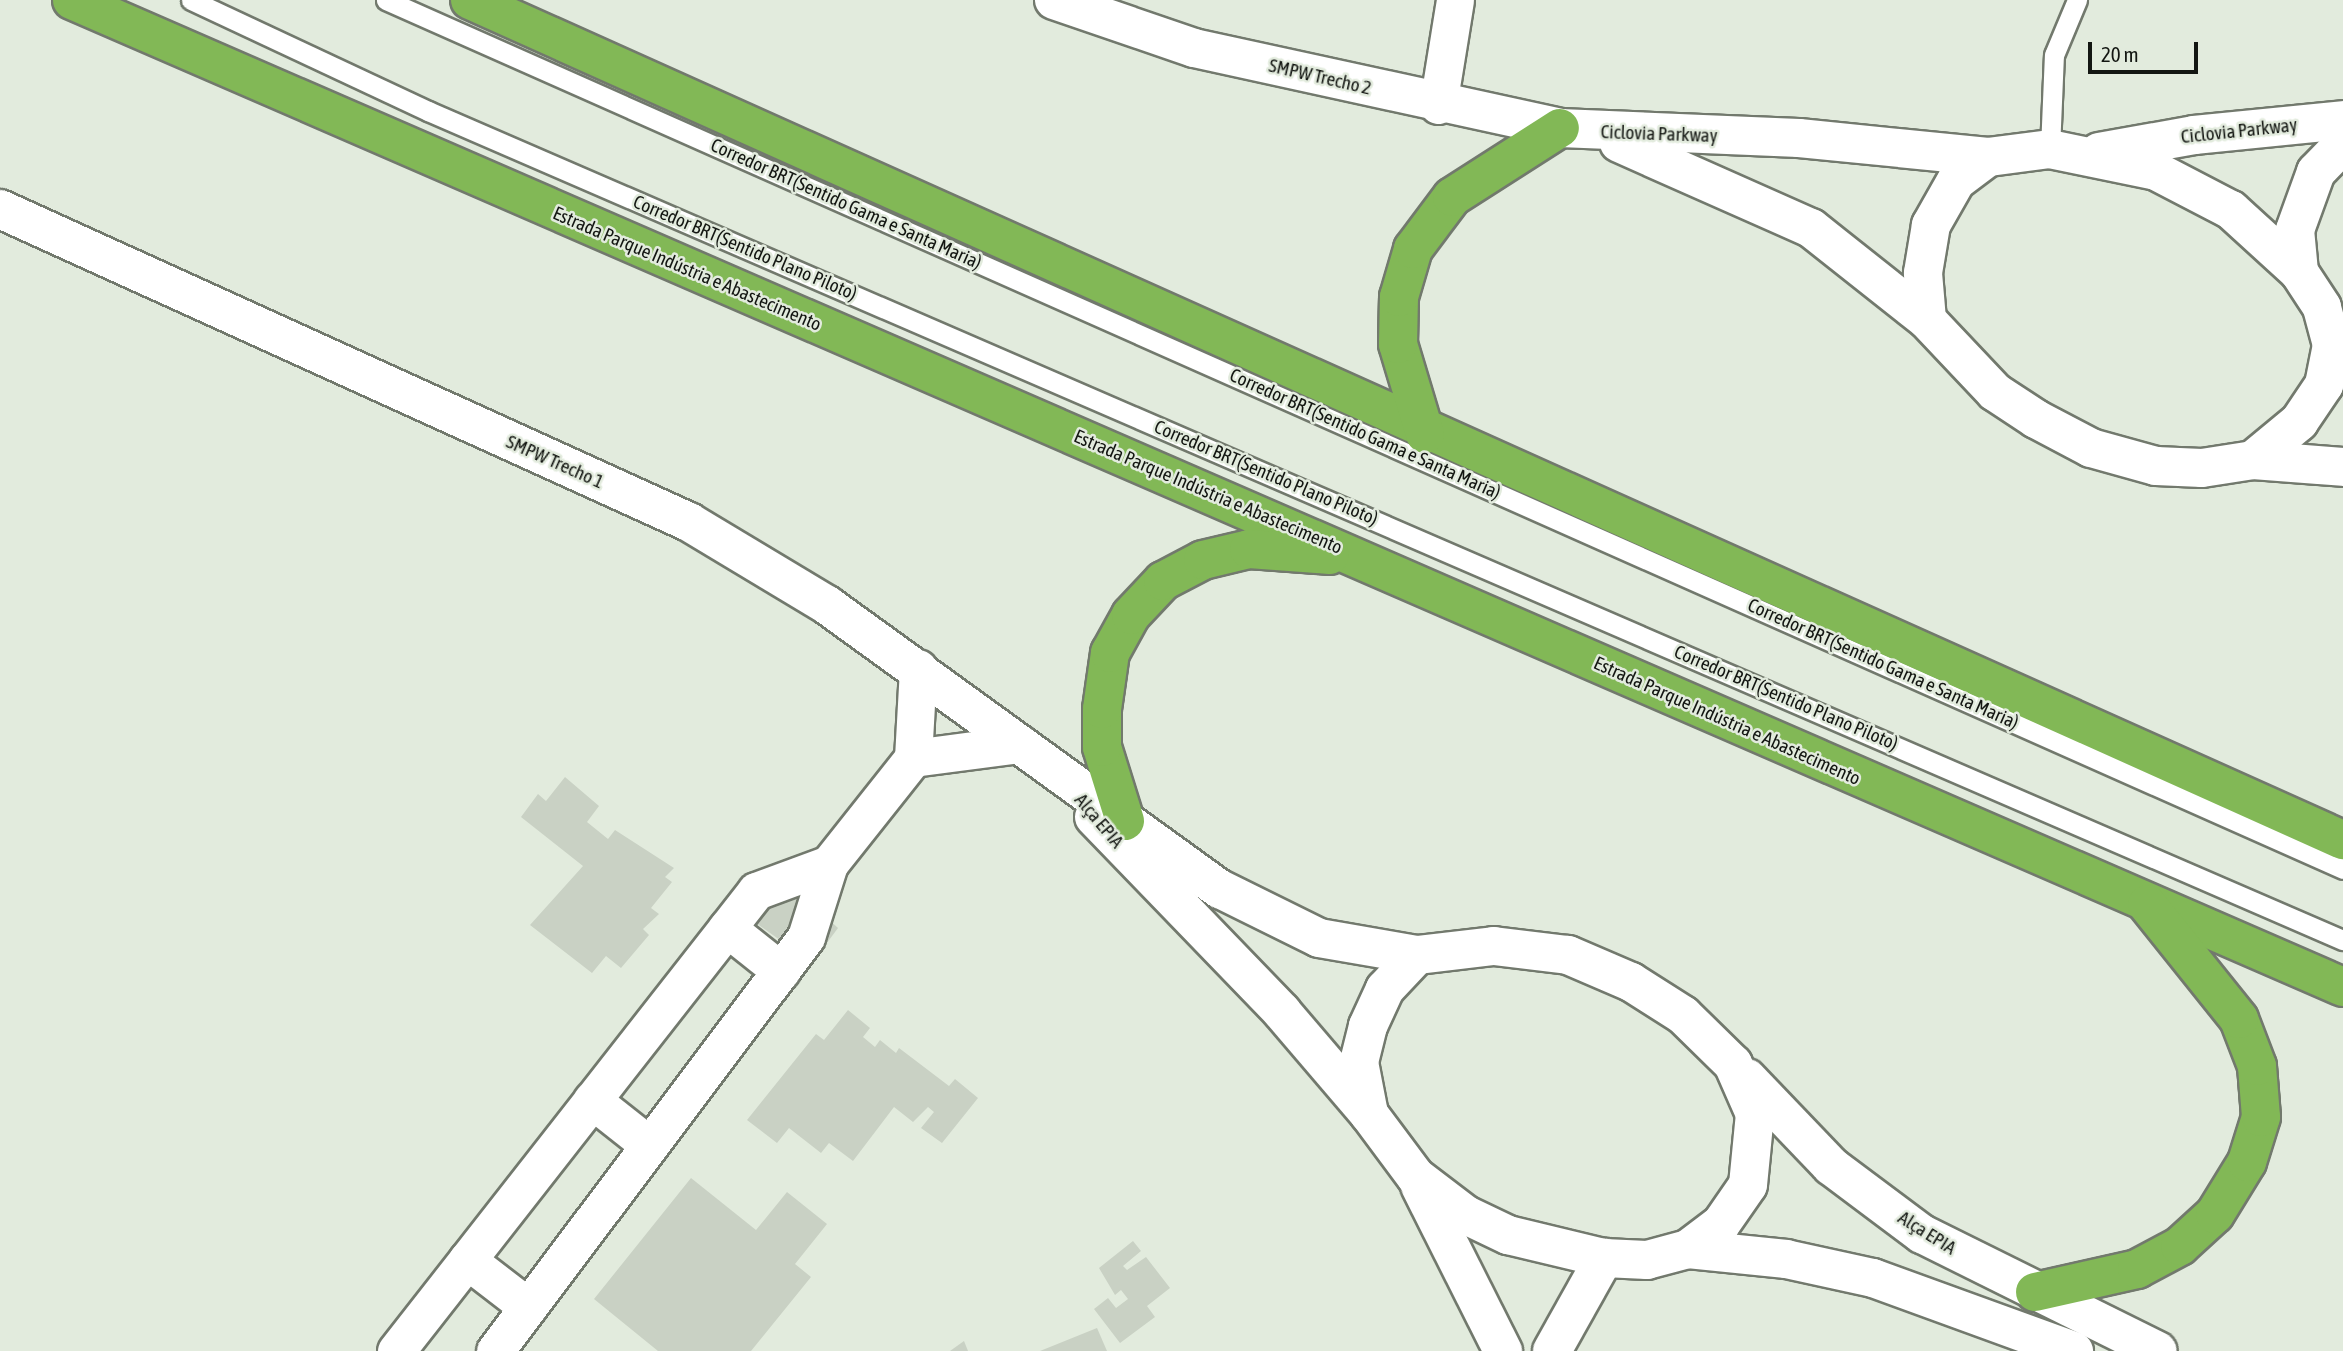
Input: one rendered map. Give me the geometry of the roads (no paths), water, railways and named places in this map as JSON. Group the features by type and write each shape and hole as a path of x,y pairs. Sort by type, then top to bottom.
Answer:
{"highway":[{"name":"Estrada Parque Indústria e Abastecimento","path":"72,0 1361,558 1905,800 2142,897 2343,988"},
{"path":"470,0 1425,434 2343,840"},
{"path":"1425,434 1398,344 1399,297 1413,249 1452,197 1575,130"},
{"path":"1125,821 1102,747 1102,709 1110,653 1131,615 1163,581 1203,560 1249,550 1361,558"},
{"path":"2035,1292 2137,1269 2179,1246 2215,1214 2247,1162 2261,1117 2257,1066 2239,1019 2142,897"}],"street":[{"name":"SMPW Trecho 2","path":"1054,0 1194,48 1438,105 1575,130"},
{"path":"1438,105 1455,0"},
{"name":"Ciclovia Parkway","path":"1575,130 1800,138 1987,157 2050,149 2093,153 2194,135 2343,120"},
{"name":"Ciclovia Parkway","path":"1575,130 1751,196 1811,228 1927,320 1995,392 2091,448 2156,466 2202,468 2253,460 2343,467"},
{"path":"2299,272 2295,230 2301,202 2316,172 2343,144"},
{"path":"2093,153 2156,171 2231,210 2299,272 2332,317 2332,345 2324,385 2299,422 2253,460"},
{"path":"1927,320 1923,273 1931,225 1956,181 1987,157"},
{"name":"SMPW Trecho 1","path":"0,209 689,522 764,564 918,668 1020,744 1069,785"},
{"path":"495,1351 806,937 829,864 913,758 918,668"},
{"path":"913,758 1020,744"},
{"name":"Alça EPIA","path":"1069,785 1271,918 1319,938 1417,955 1494,946 1569,955 1631,982 1683,1015 1831,1166 1922,1234 2158,1351"},
{"name":"Alça EPIA","path":"1069,785 1368,1114 1416,1177"},
{"path":"396,1351 756,891 829,864"},
{"path":"727,928 781,971"},
{"path":"1368,1114 1360,1062 1368,1026 1385,989 1417,955"},
{"path":"1688,1249 1721,1224 1748,1185 1755,1114 1733,1064"},
{"path":"592,1100 649,1145"},
{"path":"1416,1177 1466,1215 1508,1235 1604,1258 1647,1260 1688,1249 1786,1259 1873,1278 2074,1351"},
{"path":"1416,1177 1503,1351"},
{"path":"1552,1351 1604,1258"},
{"path":"467,1260 528,1307"}],"lane":[{"name":"Corredor BRT(Sentido Plano Piloto)","path":"191,0 453,122 2343,940"},
{"name":"Corredor BRT(Sentido Gama e Santa Maria)","path":"386,0 2343,869"},
{"path":"2050,149 2053,55 2077,0"}]}
